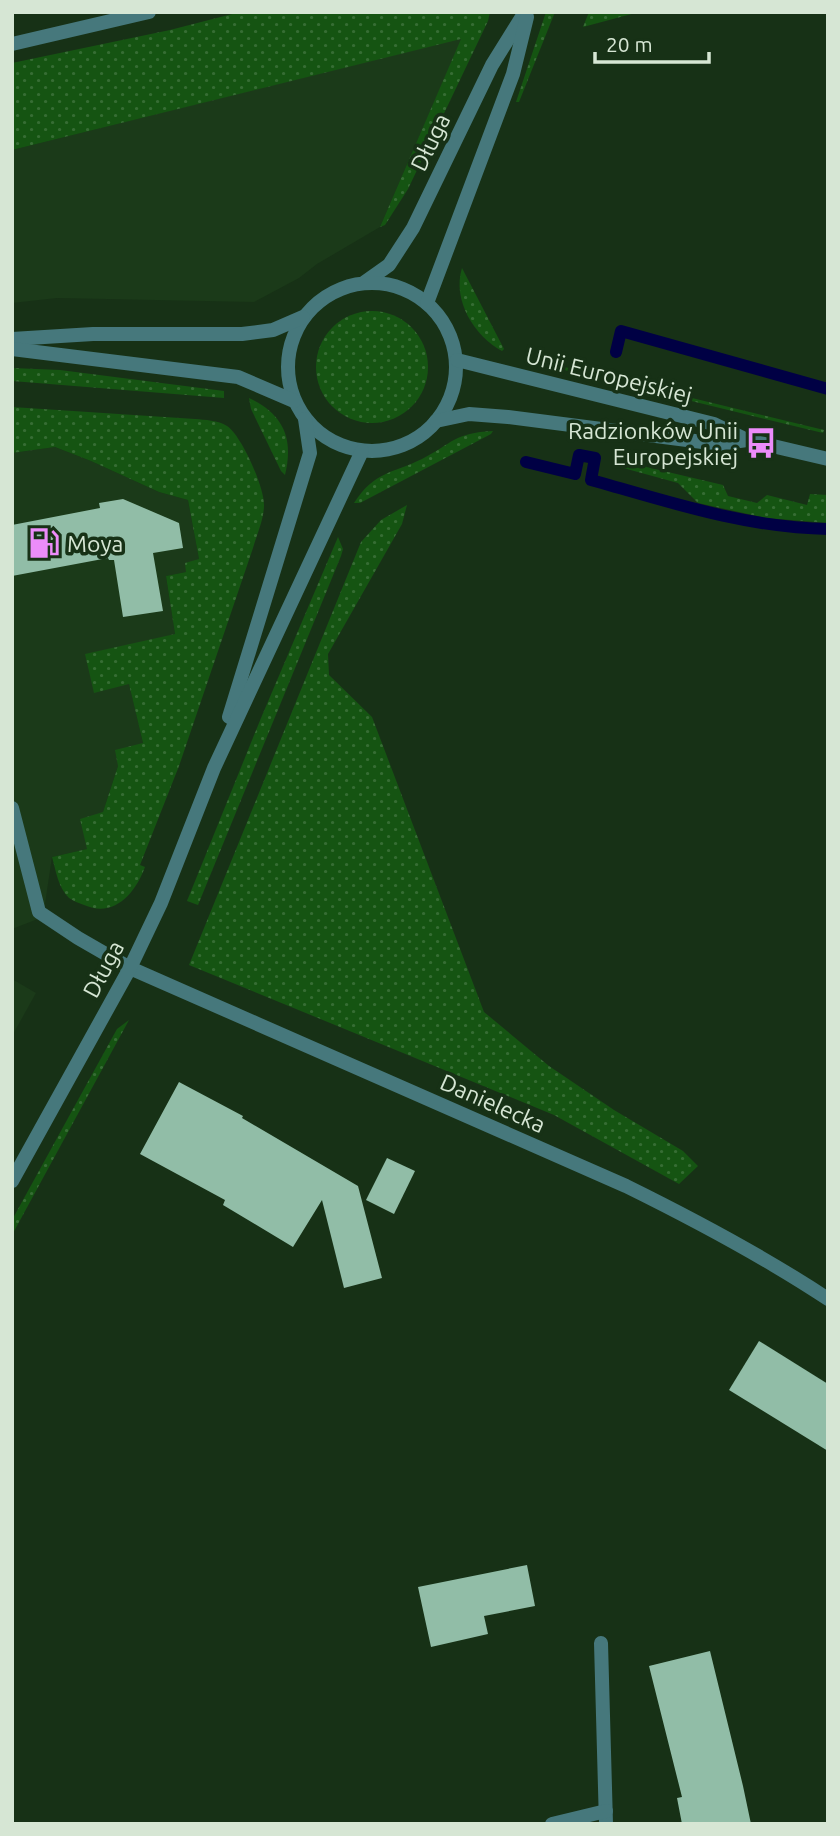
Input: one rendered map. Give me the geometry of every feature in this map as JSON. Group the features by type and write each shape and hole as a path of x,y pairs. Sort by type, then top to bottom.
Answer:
{"street":[{"path":"12,44 149,12"},
{"name":"Długa","path":"365,282 388,265 413,228 492,65 526,12"},
{"name":"Długa","path":"427,303 513,74 526,12"},
{"path":"365,282 387,283 409,290 427,303 442,319 452,338 457,360 449,403 436,421 415,440 389,450 362,451 340,445 321,435 305,419 294,401 287,372 290,343 303,317 320,300 341,288 365,282"},
{"path":"12,339 93,334 242,334 273,330 303,317"},
{"path":"12,349 238,376 294,401"},
{"name":"Unii Europejskiej","path":"457,360 714,425 747,440 828,459"},
{"name":"Unii Europejskiej","path":"436,421 469,414 718,444 747,440"},
{"name":"Długa","path":"214,768 310,453 305,419"},
{"name":"Długa","path":"12,1181 130,968 161,903 214,768 362,451"},
{"name":"Danielecka","path":"12,808 39,912 130,968 626,1186 767,1260 828,1299"},
{"path":"552,1824 606,1817 601,1643"}],"shaded area":[{"path":"462,38 380,227 317,264 299,278 254,302 57,298 12,303 12,150"},
{"path":"55,447 159,492 188,500 199,559 186,572 166,576 175,634 129,683 143,743 118,766 87,849 52,857 43,917 12,929 12,453"},
{"path":"12,979 36,993 12,1036"}],"green space":[{"path":"240,12 490,12 408,189 385,225 380,227 461,39 12,150 12,63 170,30"},
{"path":"546,12 555,12 519,102 516,102"},
{"path":"589,12 639,12 583,27"},
{"path":"462,268 504,349 502,351 474,327 468,316 460,292"},
{"path":"372,311 393,315 412,327 424,346 428,367 424,388 412,407 393,419 372,423 351,419 332,407 320,388 316,367 320,346 332,327 351,315"},
{"path":"548,363 824,430 823,433 548,366"},
{"path":"12,368 60,370 224,391 224,398 12,381"},
{"path":"249,398 270,412 283,429 288,450 285,475 251,409"},
{"path":"12,407 220,423 227,426 239,440 251,462 263,497 264,510 260,526 179,766 140,865 145,867 129,894 114,906 105,908 95,908 69,898 60,884 52,857 87,849 80,819 103,812 118,766 115,750 143,743 129,684 94,693 85,654 175,634 166,576 186,572 185,563 199,559 188,500 159,492 55,447 12,453"},
{"path":"493,431 360,503 354,503 369,485 384,475 422,459 454,440 470,434"},
{"path":"617,460 723,485 728,496 757,503 767,495 807,505 810,494 828,495 828,523 766,518 698,503 678,483 616,466"},
{"path":"407,505 402,524 328,654 329,675 372,717 484,1012 549,1066 614,1110 683,1151 698,1166 679,1184 554,1115 189,965 361,542 381,520"},
{"path":"338,537 343,549 341,556 198,905 187,901 261,718"},
{"path":"129,1020 12,1235 12,1220 117,1029"}],"building":[{"path":"123,499 179,523 183,548 153,553 163,611 123,617 114,560 108,558 12,576 12,525 100,508 99,503"},
{"path":"179,1082 243,1116 242,1118 358,1186 382,1278 344,1288 322,1200 293,1247 223,1205 225,1200 140,1154"},
{"path":"387,1158 415,1171 394,1214 366,1200"},
{"path":"759,1341 828,1384 828,1451 729,1390"},
{"path":"527,1565 535,1606 484,1616 488,1634 431,1647 418,1587"},
{"path":"710,1651 751,1824 682,1824 677,1798 682,1797 649,1666"}],"waterway":[{"path":"616,352 621,331 828,389"},
{"path":"526,462 575,474 579,455 595,458 591,480 742,520 828,529"}],"place":[{"name":"Radzionków Unii Europejskiej","path":"761,443"},
{"name":"Moya","path":"44,543"}]}
